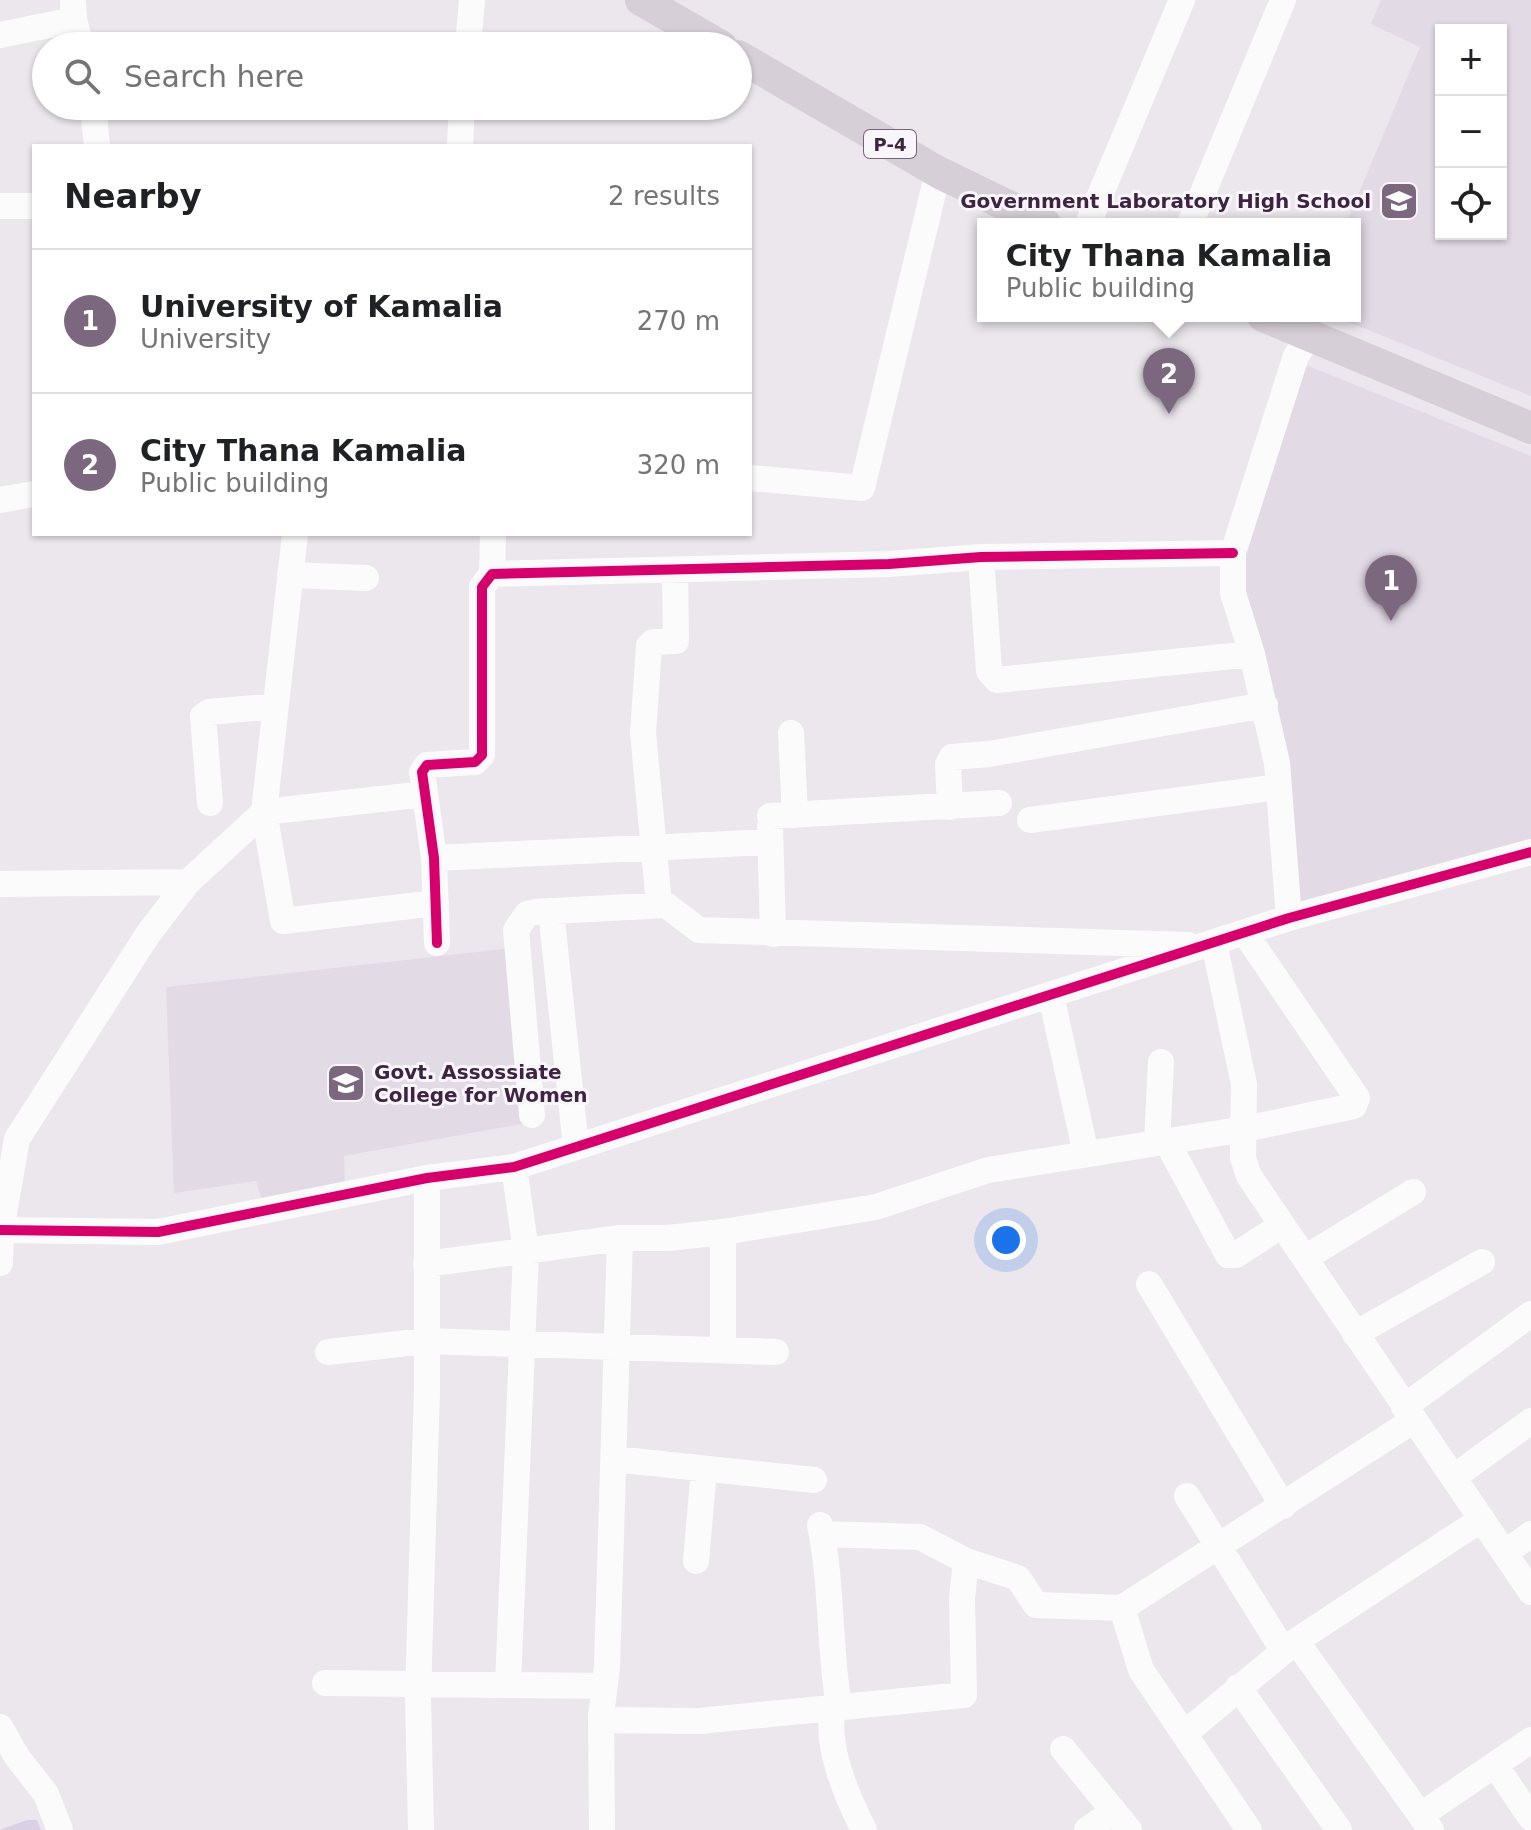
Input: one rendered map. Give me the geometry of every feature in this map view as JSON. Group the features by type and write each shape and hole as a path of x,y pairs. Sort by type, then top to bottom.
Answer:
{"main road":[{"path":"641,0 697,32"},
{"name":"P-4","path":"752,64 938,172 1033,218"},
{"path":"1278,322 1531,428"}],"street":[{"path":"469,32 472,0"},
{"path":"1091,218 1182,0"},
{"path":"1192,218 1283,0"},
{"path":"0,35 74,10 78,32"},
{"path":"94,120 97,144"},
{"path":"460,144 461,120"},
{"path":"752,478 862,488 938,172"},
{"path":"0,206 32,206"},
{"path":"1289,918 1278,787 1265,705 1233,593 1233,553 1296,356 1310,335"},
{"path":"0,500 32,494"},
{"path":"295,536 264,812 283,921 436,903"},
{"path":"437,943 434,858 424,767 475,762 482,755 482,587 492,574 493,536"},
{"path":"492,574 889,564 981,557 1233,553"},
{"path":"981,557 989,671 997,680 1252,654"},
{"path":"659,904 643,733 649,646 653,642 676,641 675,571"},
{"path":"290,575 366,578"},
{"path":"950,807 948,764 952,757 989,754 1265,705"},
{"path":"210,803 203,716 209,712 276,706"},
{"path":"773,934 776,818 791,733"},
{"path":"1030,820 1278,787"},
{"path":"0,1263 1,1230 17,1139 96,1012 188,882 264,812 425,794"},
{"path":"434,858 654,847 776,818 999,803"},
{"path":"1,1230 158,1232 427,1178 514,1167 1289,918 1531,852"},
{"path":"0,884 188,882"},
{"path":"532,1115 516,930 527,914 659,904 669,905 697,930 1211,944"},
{"path":"551,911 576,1147"},
{"path":"426,1264 620,1238 668,1238 723,1232 876,1207 988,1170 1245,1129 1354,1106 1357,1098 1245,933"},
{"path":"1211,944 1241,1067 1245,1129 1243,1158 1249,1176 1531,1592"},
{"path":"1051,996 1086,1154"},
{"path":"1161,1062 1162,1142 1228,1255 1236,1255 1282,1225"},
{"path":"508,1685 526,1251 514,1167"},
{"path":"421,1830 419,1683 427,1389 427,1178"},
{"path":"1305,1258 1413,1192"},
{"path":"723,1232 723,1350"},
{"path":"602,1830 601,1720 614,1459 620,1238"},
{"path":"1355,1334 1482,1262"},
{"path":"1149,1284 1283,1506"},
{"path":"864,1830 836,1763 833,1708 838,1700 830,1646 828,1563 821,1530 920,1537 966,1561 1018,1578 1036,1605 1122,1608 1283,1506 1409,1414 1531,1314"},
{"path":"328,1352 425,1341 776,1352"},
{"path":"1454,1477 1531,1421"},
{"path":"614,1459 814,1480"},
{"path":"696,1561 704,1469"},
{"path":"1187,1496 1218,1547 1290,1646 1426,1823 1495,1765 1531,1740"},
{"path":"1184,1734 1290,1646 1482,1519"},
{"path":"1505,1553 1531,1534"},
{"path":"601,1720 699,1721 964,1695 962,1598 966,1561"},
{"path":"1122,1608 1141,1670 1249,1830"},
{"path":"325,1683 604,1686"},
{"path":"1238,1687 1339,1830"},
{"path":"0,1727 17,1757 46,1794 60,1830"},
{"path":"1063,1749 1121,1821 1087,1830"},
{"path":"1495,1765 1531,1818"}],"shaded area":[{"name":"Government Laboratory High School","path":"1381,0 1531,0 1531,396 1349,322 1361,322 1361,218 1349,218 1420,47 1371,24"},
{"path":"1301,363 1531,456 1531,852 1294,910 1241,594 1242,552"},
{"name":"Govt. Assossiate College for Women","path":"513,948 527,1123 344,1156 345,1187 262,1200 256,1181 174,1193 166,987"},
{"path":"27,1820 37,1820 41,1830 0,1830"}],"cycle path":[{"path":"437,943 434,858 422,772 427,765 475,762 482,755 482,587 492,574 889,564 981,557 1233,553"},
{"path":"0,1230 158,1232 427,1178 514,1167 1289,918 1531,852"}],"place":[{"name":"Government Laboratory High School","path":"1399,201"},
{"name":"City Thana Kamalia","path":"1169,414"},
{"name":"University of Kamalia","path":"1391,621"},
{"name":"Govt. Assossiate College for Women","path":"346,1083"}]}
